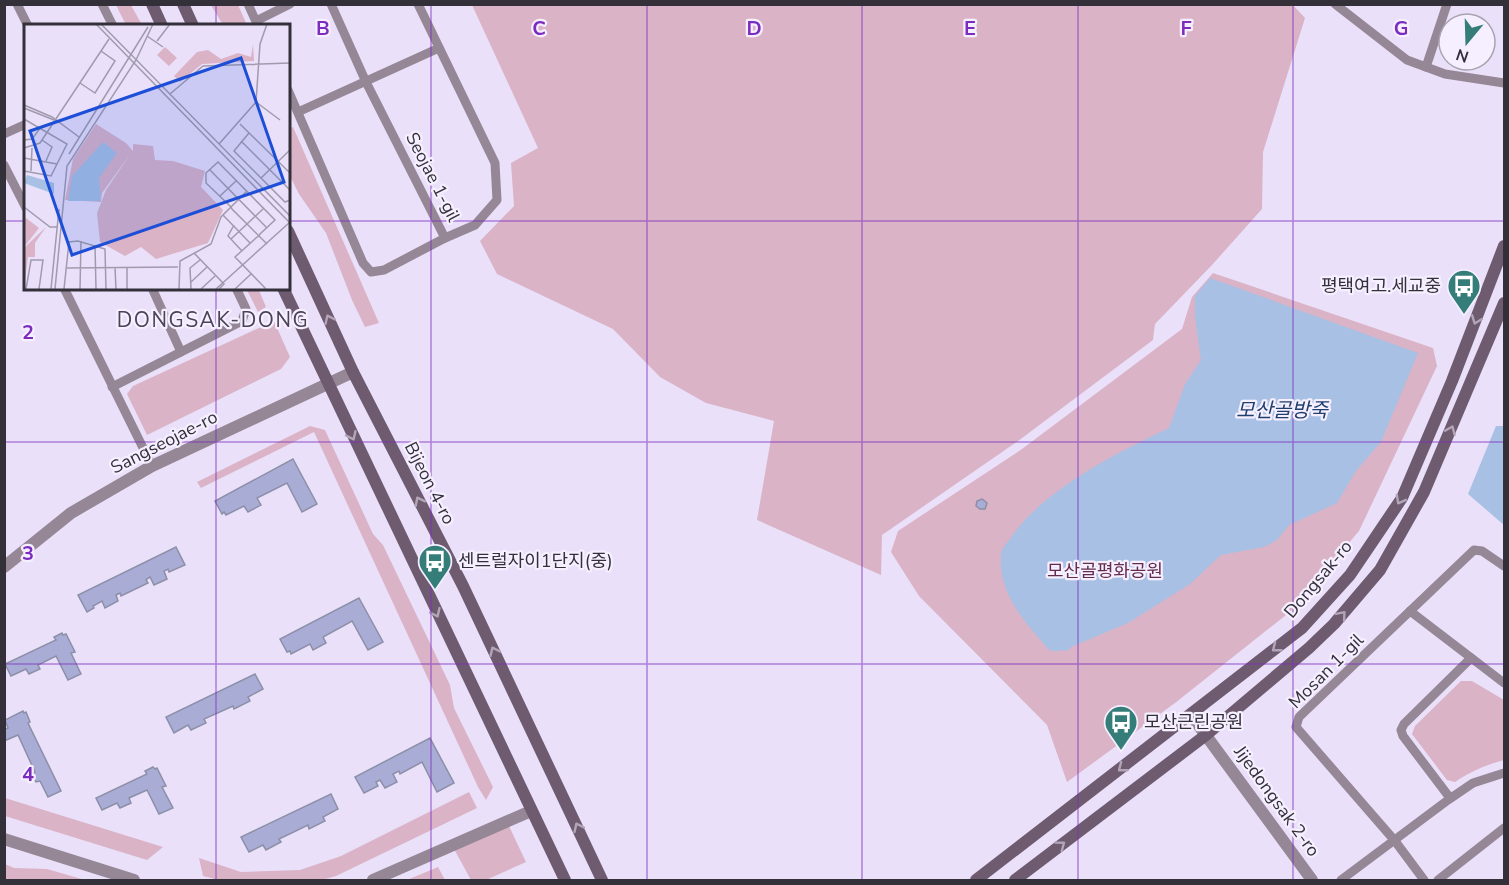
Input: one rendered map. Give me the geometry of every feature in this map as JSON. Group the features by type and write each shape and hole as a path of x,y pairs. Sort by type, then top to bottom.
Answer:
{"main road":[{"path":"152,4 161,24"},
{"path":"183,4 192,24"},
{"name":"Bijeon 4-ro","path":"290,235 353,372 463,586 602,880"},
{"name":"Dongsak-ro","path":"976,880 1302,628 1350,575 1402,498 1452,381 1504,246"},
{"path":"284,290 565,880"},
{"path":"1015,880 1206,735 1309,648 1334,624 1380,570 1424,492 1504,303"}],"street":[{"path":"17,4 27,24"},
{"path":"102,4 112,24"},
{"path":"248,4 257,23 290,4"},
{"name":"Seojae 1-gil","path":"290,94 367,268 371,272 384,270 445,238 366,82 331,4"},
{"path":"418,4 495,163 497,200 475,225 445,238"},
{"path":"1335,4 1347,9 1407,60 1445,74 1504,84"},
{"path":"1426,67 1447,4"},
{"path":"298,112 439,48"},
{"path":"4,134 24,125"},
{"path":"4,165 24,204"},
{"path":"65,290 152,466"},
{"path":"153,290 181,352"},
{"path":"112,387 242,321 246,309 237,290"},
{"name":"Sangseojae-ro","path":"4,567 71,513 152,466 353,372"},
{"name":"Mosan 1-gil","path":"1424,880 1395,841 1296,727 1299,717 1474,550 1482,551 1504,566"},
{"path":"1410,611 1504,683"},
{"path":"1450,798 1403,736 1401,730 1404,724 1471,658"},
{"name":"Jijedongsak 2-ro","path":"1191,715 1312,880"},
{"path":"1341,880 1450,798 1473,783 1504,773"},
{"path":"373,880 531,811"},
{"path":"1438,880 1504,828"},
{"path":"4,839 134,880"}],"green space":[{"path":"1292,4 1305,18 1263,152 1262,209 1155,324 1153,340 1018,441 882,535 881,575 757,520 774,421 706,403 660,377 613,329 497,274 480,241 514,206 511,163 538,148 472,5"},
{"path":"116,5 131,5 141,24 126,24"},
{"path":"211,5 238,5 247,24 222,24"},
{"path":"293,127 379,323 365,327 326,233 299,194 290,176 290,128"},
{"name":"모산골평화공원","path":"1213,273 1433,348 1437,366 1359,531 1291,611 1175,703 1067,782 1047,725 919,596 891,552 898,531 1022,449 1182,329 1192,297"},
{"path":"247,290 259,290 266,307 258,312"},
{"path":"274,321 290,357 281,369 147,435 127,394 133,386"},
{"path":"310,426 325,430 373,534 383,545 450,685 454,708 493,787 486,800 314,432 201,488 197,482"},
{"path":"1461,681 1472,681 1504,700 1504,760 1479,769 1455,782 1447,780 1412,734 1415,726"},
{"path":"469,792 477,808 336,876 322,880 219,880 203,876 199,858 241,872 300,870 341,856"},
{"path":"4,798 163,847 147,860 5,816"},
{"path":"508,824 526,862 486,880 471,880 454,849"},
{"path":"5,864 14,868 47,869 85,880 5,880"},
{"path":"438,867 445,880 407,880"}],"water":[{"name":"모산골방죽","path":"1210,278 1418,353 1381,442 1356,471 1337,503 1289,525 1277,540 1264,547 1221,555 1190,584 1128,623 1071,647 1069,650 1049,650 1022,618 1009,595 1001,569 1002,551 1024,521 1060,489 1104,461 1169,428 1185,384 1201,360 1195,317 1195,296"},
{"path":"1496,426 1504,426 1504,525 1468,494"}],"building":[{"path":"293,459 317,504 302,512 287,483 257,498 261,505 248,512 244,506 226,515 224,512 222,514 215,501"},
{"path":"982,499 987,503 985,509 976,506 977,501"},
{"path":"176,547 185,565 169,572 168,569 164,571 167,579 154,585 150,577 146,580 148,583 121,596 120,593 116,595 118,601 105,608 102,601 87,612 78,595"},
{"path":"359,598 383,642 368,650 352,621 323,637 326,643 313,650 310,644 291,654 290,651 287,652 280,639"},
{"path":"62,633 66,634 75,652 71,653 81,674 68,680 56,656 38,665 40,669 29,674 26,669 11,676 5,664 56,640 54,637"},
{"path":"255,674 263,689 248,697 250,701 204,719 206,723 191,730 188,725 174,733 166,717"},
{"path":"23,711 26,712 30,722 28,723 61,791 48,797 40,781 36,782 32,774 35,772 18,735 4,741 4,730 8,728 5,720"},
{"path":"430,738 454,783 437,792 422,762 400,774 399,771 393,774 397,782 385,788 380,780 376,782 378,786 364,793 355,777"},
{"path":"153,767 157,768 166,786 162,787 173,808 159,814 147,790 129,798 131,803 120,808 117,803 102,810 96,798 147,774 145,771"},
{"path":"331,794 338,809 323,817 325,821 309,829 308,825 279,839 281,842 266,850 263,845 249,852 241,837"}],"place":[{"name":"평택여고.세교중","path":"1464,315"},
{"name":"센트럴자이1단지(중)","path":"435,590"},
{"name":"모산근린공원","path":"1121,751"}],"district":[{"name":"DONGSAK-DONG","path":"213,320"}]}
